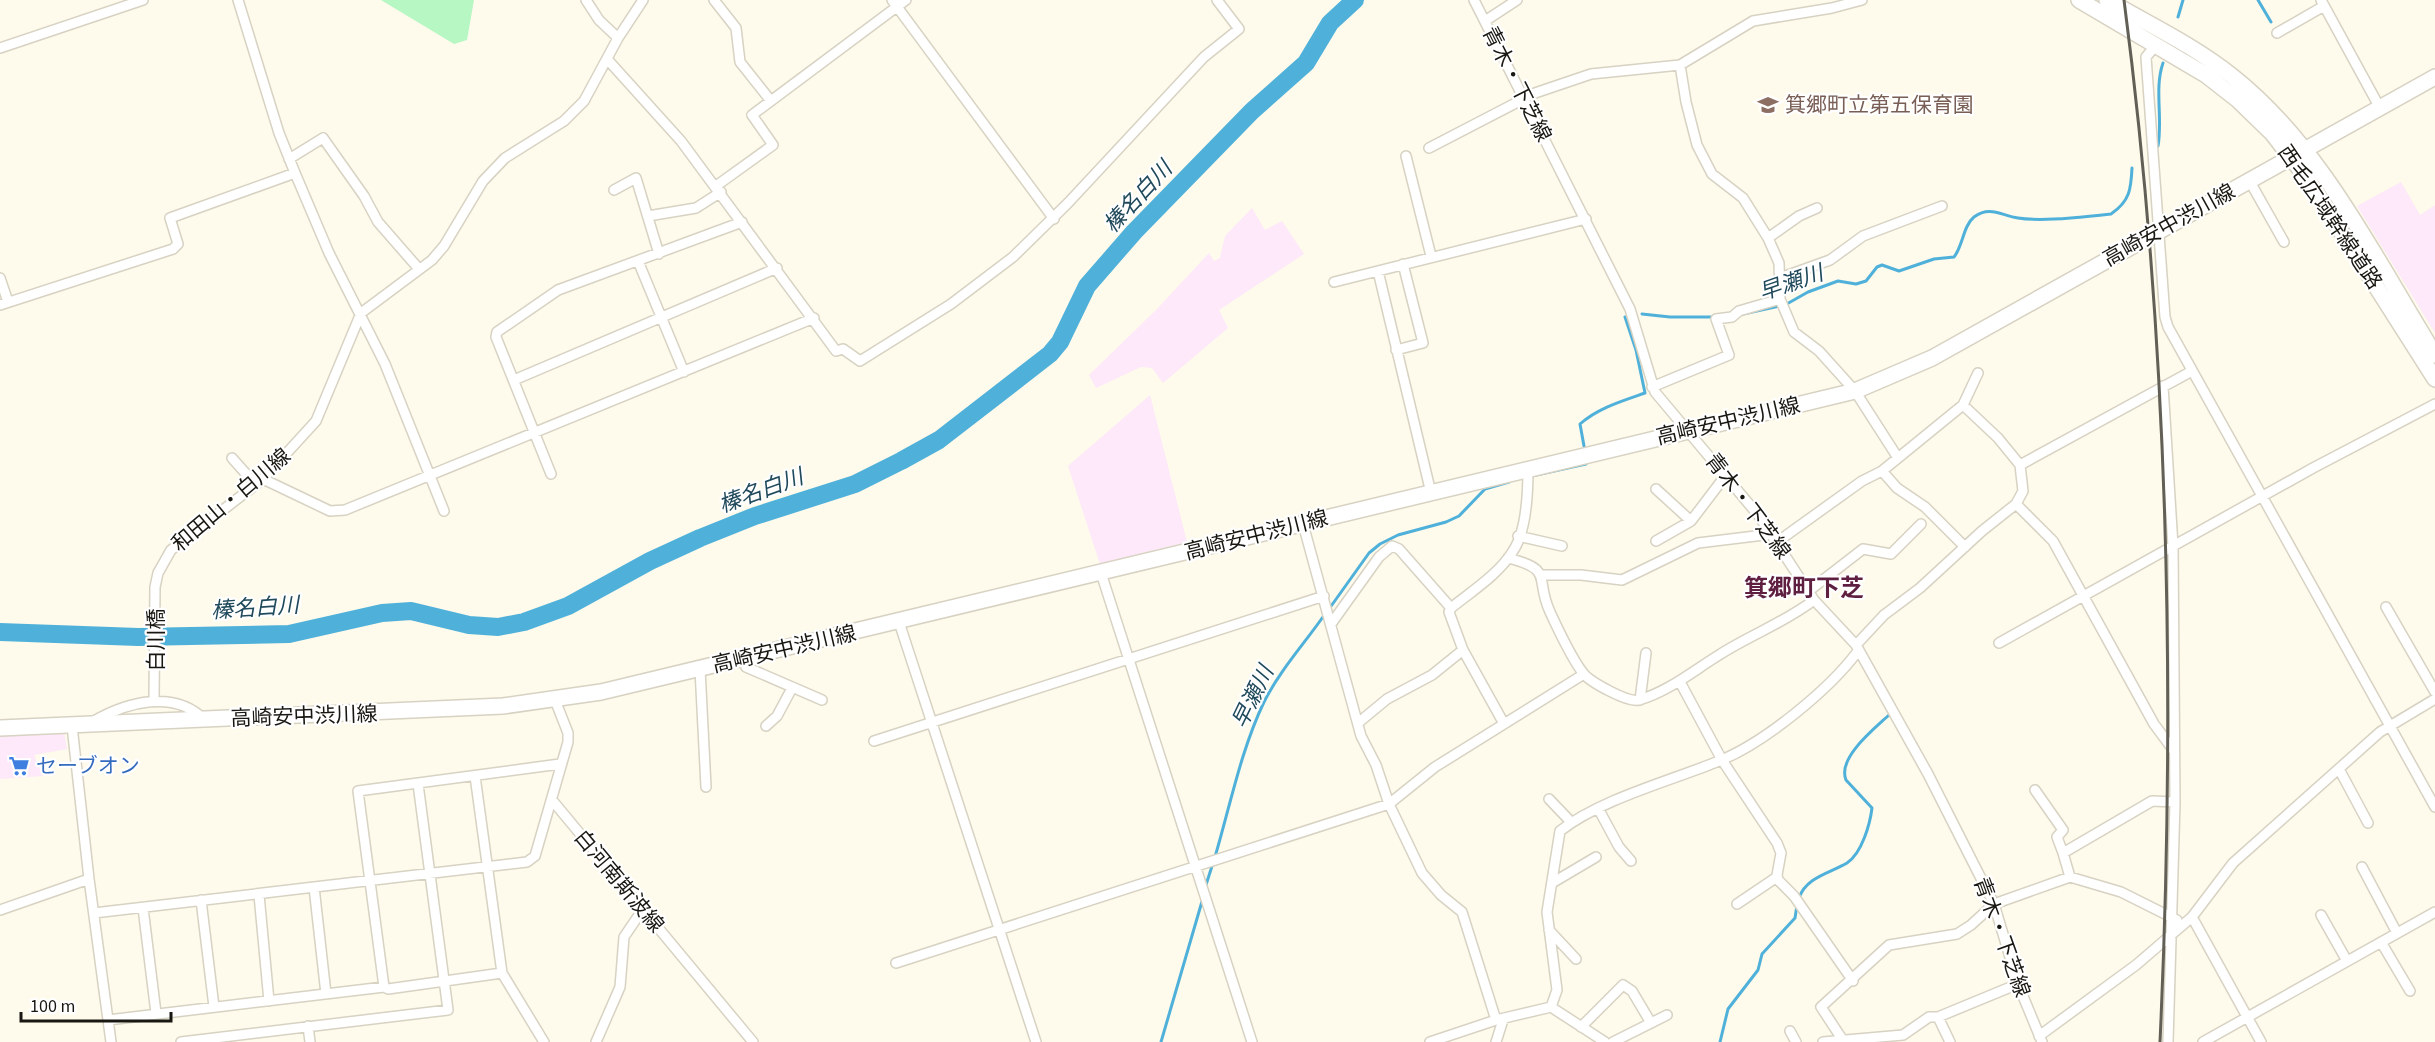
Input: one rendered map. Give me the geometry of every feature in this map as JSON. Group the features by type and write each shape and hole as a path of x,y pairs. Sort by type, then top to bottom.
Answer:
{"main road":[{"name":"西毛広域幹線道路","path":"2079,0 2206,75 2238,100 2292,157 2435,379"},
{"name":"西毛広域幹線道路","path":"2107,0 2198,50 2234,78 2306,149 2435,355"},
{"name":"高崎安中渋川線","path":"0,728 425,710 555,700 700,669 898,622 1855,391 1932,358 2435,77"}],"street":[{"path":"0,48 143,0"},
{"path":"238,0 289,159 328,253 361,313 385,364 444,511"},
{"path":"586,0 598,20 618,38"},
{"path":"361,313 419,269 444,246 483,180 506,158 564,121 584,101 618,38 643,0"},
{"path":"714,0 736,28 740,62 771,101"},
{"path":"648,216 696,208 773,145 752,115 894,3 906,0"},
{"path":"607,59 681,141 719,189 837,351 843,349 855,360 865,360 951,304 998,270 1054,219 1204,57 1239,29 1217,0"},
{"name":"青木・下芝線","path":"1474,0 1630,309 1652,387 1726,475 1774,538 1810,590 1814,600 1857,648 1928,774 1994,903 2018,984 2041,1039"},
{"path":"1485,21 1517,0"},
{"path":"1429,148 1524,98 1591,74 1680,65 1753,21 1824,10 1862,0"},
{"path":"894,3 1054,219"},
{"path":"2277,33 2323,3 2380,108"},
{"path":"2157,44 2146,57 2160,232 2164,317 2435,807"},
{"path":"1680,65 1686,102 1697,145 1712,174 1743,198 1768,238 1779,263 1782,304 1794,332 1819,351 1855,391 1898,458"},
{"path":"289,159 323,138 364,196 378,222 419,269"},
{"path":"1406,156 1431,256"},
{"path":"0,278 4,303 173,249 178,244 170,218 295,172"},
{"path":"614,190 636,178 658,254"},
{"path":"2249,180 2284,242"},
{"path":"1780,278 1830,260 1863,236 1942,206"},
{"path":"1768,238 1799,216 1817,208"},
{"path":"1334,282 1586,219"},
{"path":"551,474 496,337 497,332 550,294 742,222"},
{"path":"639,261 684,372"},
{"path":"1396,350 1423,343 1403,264"},
{"path":"513,380 777,268"},
{"path":"1378,271 1431,493"},
{"path":"1652,387 1729,355 1716,320 1782,304"},
{"name":"和田山・白川線","path":"156,591 158,573 171,550 259,482 316,421 361,313"},
{"path":"232,458 259,482 336,512 430,477 814,318"},
{"path":"2020,465 2192,371"},
{"path":"1541,575 1581,575 1622,580 1698,543 1774,538 1862,481 1882,471 1963,405 1978,373"},
{"path":"2163,386 2173,546 2175,802 2173,933 2168,1042"},
{"path":"1999,643 2435,404"},
{"path":"1551,1006 1557,990 1547,912 1560,831 1571,822 1641,790 1722,760 1777,728 1847,666 1857,648 1884,615 1920,588 2016,504 2023,491 2020,465 1998,438 1963,405"},
{"path":"1503,722 1462,650 1449,618 1450,608 1494,573 1514,550 1528,499 1528,469"},
{"path":"1882,471 1897,488 1925,507 1965,547"},
{"path":"1656,541 1692,521 1726,475"},
{"path":"1656,489 1692,521"},
{"path":"2016,504 2053,541 2154,724 2174,751"},
{"path":"1303,524 1358,723 1389,804 1422,873 1441,895 1462,912 1500,1020 1496,1042"},
{"path":"1810,590 1863,549 1891,554 1921,524"},
{"path":"1518,536 1562,546"},
{"path":"1331,622 1379,557 1392,546 1399,549 1450,608"},
{"path":"1508,558 1530,564 1541,575 1550,611 1584,674 1628,701 1640,700 1680,682 1719,654 1788,620 1814,600"},
{"path":"1101,573 1199,866 1201,883 1252,1042"},
{"name":"白川橋","path":"154,700 156,591"},
{"path":"874,741 1324,599"},
{"path":"2386,607 2435,692"},
{"path":"898,622 1036,1042"},
{"path":"1358,723 1387,699 1432,675 1462,650"},
{"path":"1640,700 1646,653"},
{"path":"742,659 746,667 822,700"},
{"path":"700,669 706,787"},
{"path":"896,963 1389,804 1435,766 1584,674"},
{"path":"1680,682 1722,760 1777,843 1781,853 1777,877 1853,981"},
{"path":"766,726 777,716 792,688"},
{"path":"2041,1039 2136,965 2192,917 2234,863 2339,769 2390,726 2435,699"},
{"path":"111,1042 88,879 80,725 154,700 196,711 205,720"},
{"path":"94,913 487,867 532,859 568,742 568,733 555,700"},
{"path":"384,987 358,791 560,764"},
{"path":"2339,769 2368,823"},
{"path":"476,776 502,973 544,1042"},
{"path":"181,1042 448,1010 418,784"},
{"path":"2035,790 2063,830 2058,837 2070,877"},
{"path":"1549,799 1571,822"},
{"name":"白河南斯波線","path":"552,800 753,1042"},
{"path":"2063,853 2152,801 2175,802"},
{"path":"1599,810 1619,847 1631,861"},
{"path":"1552,883 1596,857"},
{"path":"2362,867 2397,933"},
{"path":"1737,904 1777,877"},
{"path":"1842,1039 1821,1007 1853,981 1889,945 1957,934 1971,925 1994,903 2070,877 2121,892 2173,916 2183,925"},
{"path":"0,910 88,879"},
{"path":"314,887 326,994"},
{"path":"259,895 269,1001"},
{"path":"201,900 214,1007"},
{"path":"143,908 156,1013"},
{"path":"596,1042 620,987 624,937 643,909"},
{"path":"2203,1042 2435,912"},
{"path":"2321,915 2347,961"},
{"path":"2192,917 2261,1042"},
{"path":"1550,930 1576,958"},
{"path":"2381,942 2410,992"},
{"path":"108,1020 384,987 388,989 443,984 502,973"},
{"path":"1823,1042 1842,1039 1856,1041 1903,1035 1929,1017 1938,1017 2018,984"},
{"path":"1581,1028 1623,985 1632,991 1651,1023"},
{"path":"1430,1042 1544,1006 1551,1006 1605,1042"},
{"path":"1613,1042 1667,1015"},
{"path":"1938,1017 1950,1042"},
{"path":"308,1026 310,1042"},
{"path":"274,1030 276,1042"},
{"path":"1790,1031 1796,1042"}],"shaded area":[{"path":"2401,182 2420,215 2435,205 2435,333 2357,206"},
{"path":"1252,208 1265,230 1282,221 1304,254 1219,310 1228,328 1163,383 1152,368 1141,367 1096,388 1089,375 1157,309 1209,253 1214,261 1220,258 1225,236"},
{"path":"1150,395 1187,542 1100,564 1068,466"},
{"name":"セーブオン","path":"64,732 67,749 34,755 43,776 0,779 0,734"}],"green space":[{"path":"381,0 474,0 467,40 454,44"}],"waterway":[{"name":"榛名白川","path":"0,632 138,637 289,634 382,613 411,611 469,625 498,627 524,622 568,606 650,561 700,538 755,516 855,484 939,440 1050,354 1060,342 1087,286 1134,232 1252,111 1306,63 1330,23 1355,0"},
{"name":"早瀬川","path":"2178,17 2183,0"},
{"path":"2258,0 2271,22"},
{"name":"早瀬川","path":"2158,146 2159,83 2163,63"},
{"name":"早瀬川","path":"1743,314 1785,305 1808,292 1838,281 1856,284 1866,281 1877,267 1882,265 1899,271 1934,259 1954,257 1970,221 1985,212 2039,219 2111,214 2126,199 2132,168"},
{"name":"早瀬川","path":"1642,314 1670,317 1715,317"},
{"name":"早瀬川","path":"1584,446 1580,424 1602,409 1645,393 1636,350 1625,317"},
{"name":"早瀬川","path":"1536,475 1586,464 1588,461"},
{"name":"早瀬川","path":"1329,609 1369,553 1380,544 1398,535 1446,522 1459,516 1485,489 1509,482"},
{"name":"早瀬川","path":"1215,857 1242,759 1264,702 1285,668 1325,614"},
{"path":"1799,898 1807,885 1819,876 1847,863 1861,845 1872,808 1846,780 1845,771 1852,753 1859,744 1889,715"},
{"name":"早瀬川","path":"1205,888 1213,863"},
{"name":"早瀬川","path":"1161,1042 1203,898"},
{"path":"1720,1042 1728,1009 1758,970 1762,954 1795,918 1797,905"}],"railway":[{"path":"2124,0 2151,259 2165,520 2168,651 2167,781 2160,1042"}],"place":[{"name":"箕郷町立第五保育園","path":"1768,105"},
{"name":"セーブオン","path":"19,766"}],"district":[{"name":"箕郷町下芝","path":"1804,588"}]}
